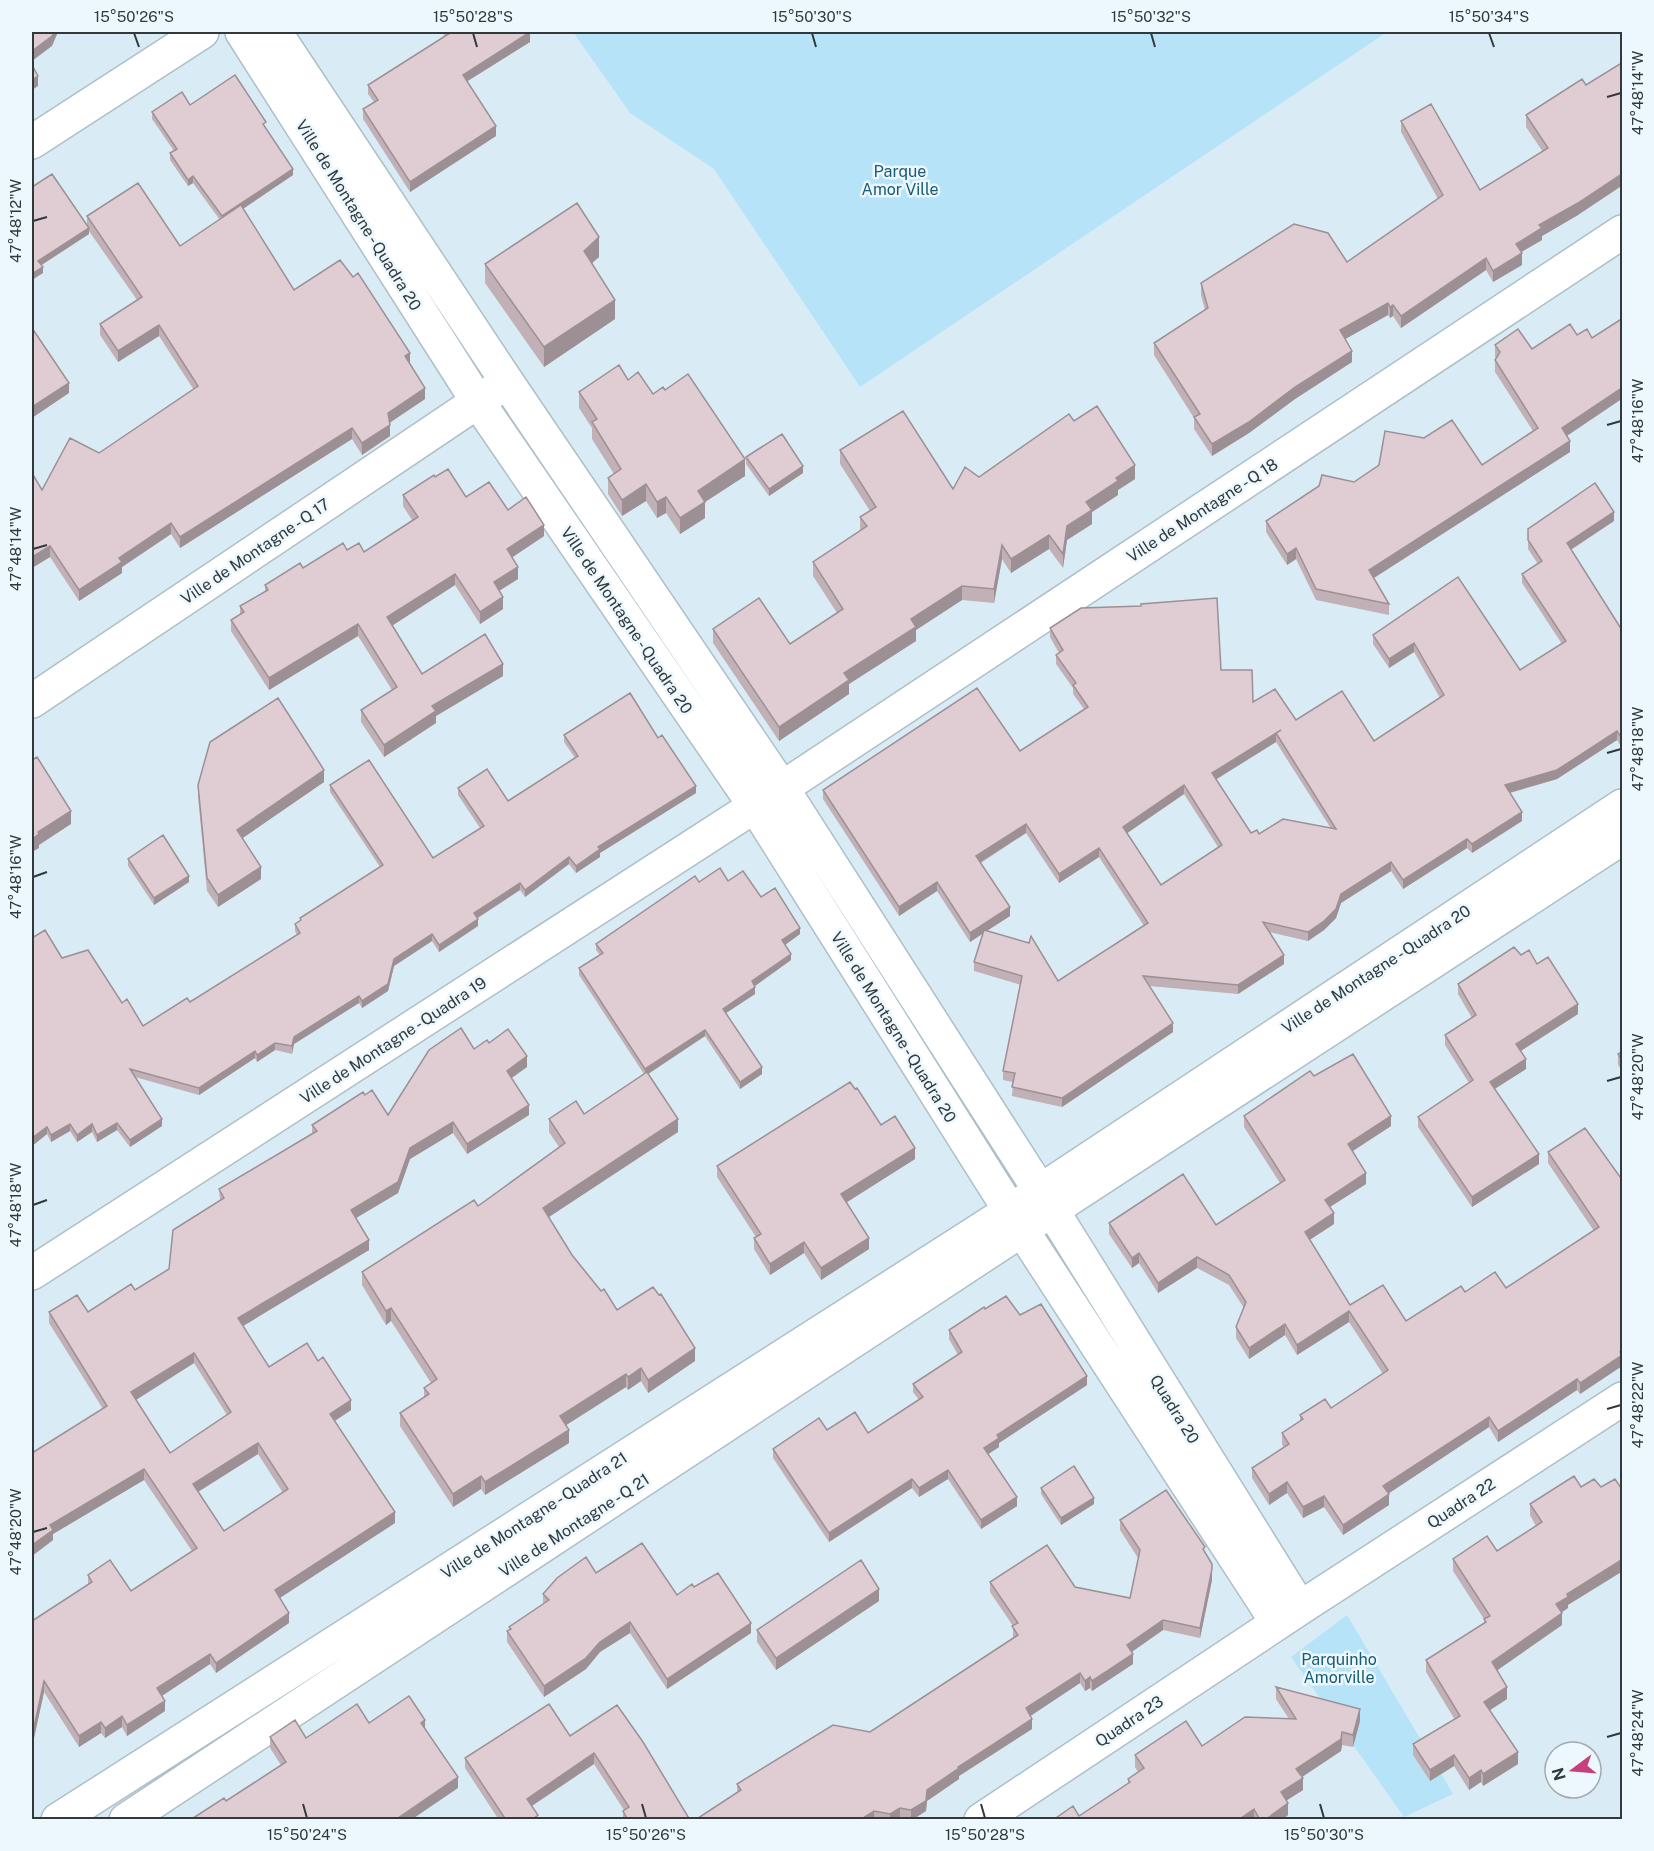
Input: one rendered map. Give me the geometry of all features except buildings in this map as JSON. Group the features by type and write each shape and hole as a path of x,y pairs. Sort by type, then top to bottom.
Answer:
{"street":[{"path":"32,142 202,32"},
{"name":"Ville de Montagne - Quadra 20","path":"242,32 478,402 754,806 1016,1220 1623,806"},
{"name":"Ville de Montagne - Quadra 20","path":"275,32 507,382 782,788 1046,1200"},
{"name":"Ville de Montagne - Q 18","path":"754,806 1623,232"},
{"name":"Ville de Montagne - Q 17","path":"32,700 507,382"},
{"name":"Ville de Montagne - Quadra 19","path":"32,1273 754,806"},
{"name":"Ville de Montagne - Quadra 20","path":"1046,1200 1623,838"},
{"name":"Quadra 20","path":"1046,1200 1289,1615"},
{"name":"Quadra 20","path":"1016,1220 1289,1615"},
{"name":"Ville de Montagne - Quadra 21","path":"58,1820 1016,1220"},
{"name":"Ville de Montagne - Q 21","path":"126,1820 1016,1220"},
{"name":"Quadra 22","path":"1289,1615 1623,1399"},
{"name":"Quadra 23","path":"981,1820 1289,1615"}],"green space":[{"name":"Parque Amor Ville","path":"573,32 1387,32 860,387 714,169 630,113"},
{"name":"Parquinho Amorville","path":"1347,1615 1453,1794 1404,1817 1291,1657"}]}
